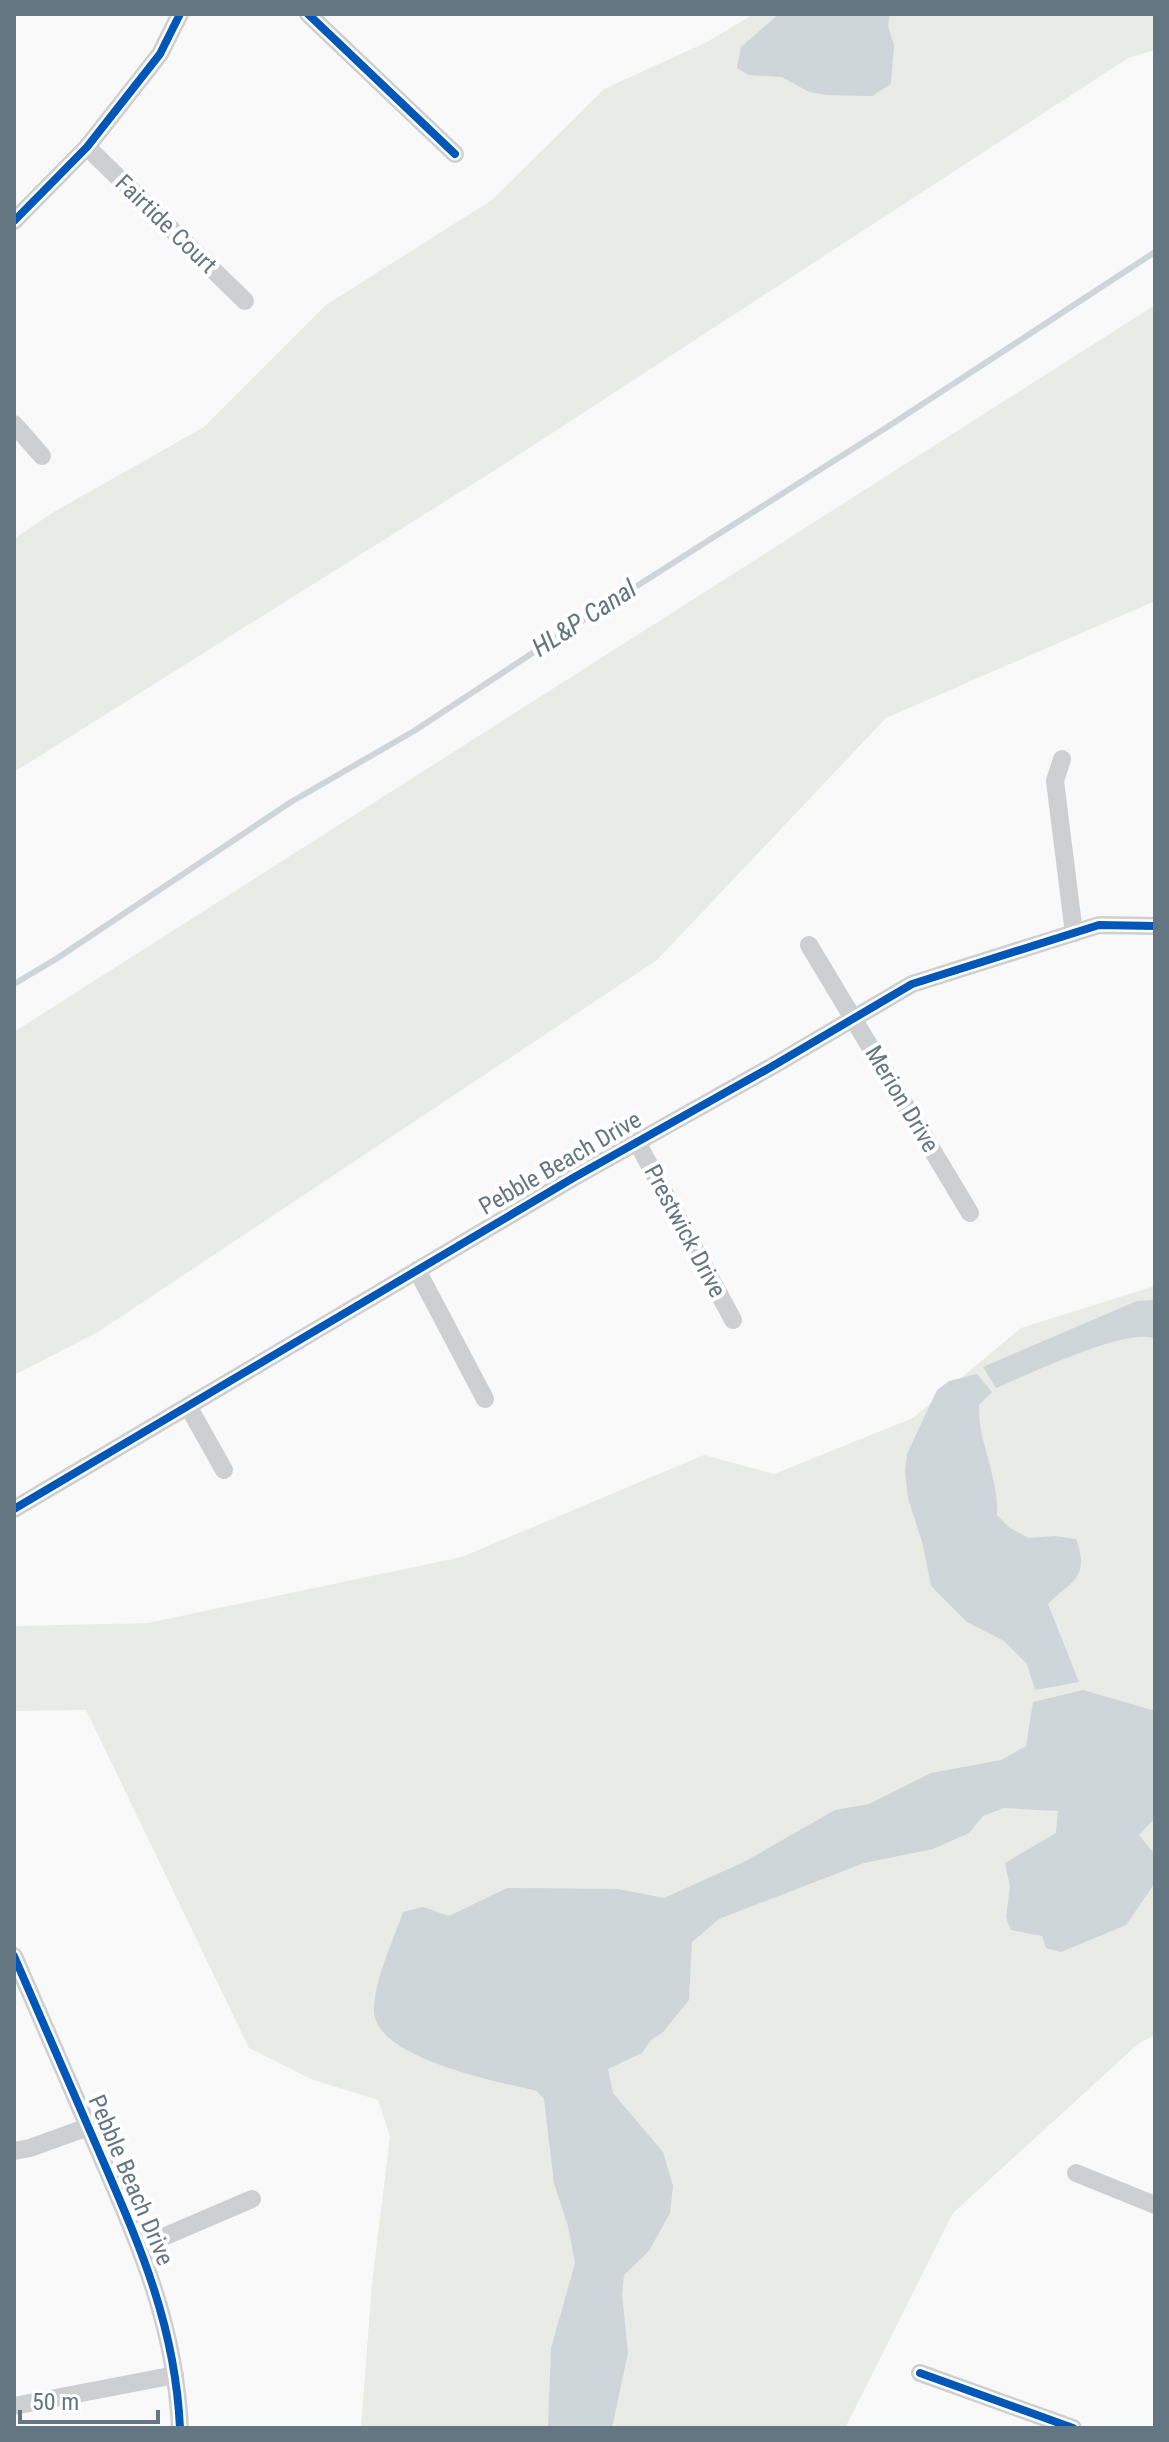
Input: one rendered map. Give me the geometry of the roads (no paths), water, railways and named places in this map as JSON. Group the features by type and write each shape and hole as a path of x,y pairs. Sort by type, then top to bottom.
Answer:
{"street":[{"path":"14,221 87,147 160,54 180,14"},
{"path":"308,14 455,154"},
{"name":"Fairtide Court","path":"87,147 245,301"},
{"path":"14,424 42,456"},
{"path":"1062,759 1055,781 1074,933"},
{"name":"Pebble Beach Drive","path":"14,1509 417,1270 912,984 1099,925 1155,926"},
{"name":"Merion Drive","path":"809,945 970,1213"},
{"name":"Prestwick Drive","path":"637,1142 733,1320"},
{"path":"417,1270 485,1399"},
{"path":"188,1406 224,1470"},
{"name":"Pebble Beach Drive","path":"14,1956 140,2247 160,2303 175,2375 180,2428"},
{"path":"14,2151 88,2127"},
{"path":"1076,2173 1155,2205"},
{"path":"140,2247 252,2199"},
{"path":"920,2373 1073,2428"},
{"path":"14,2406 175,2375"}],"waterway":[{"name":"HL&P Canal","path":"14,984 291,802 414,731 1155,252"}]}
